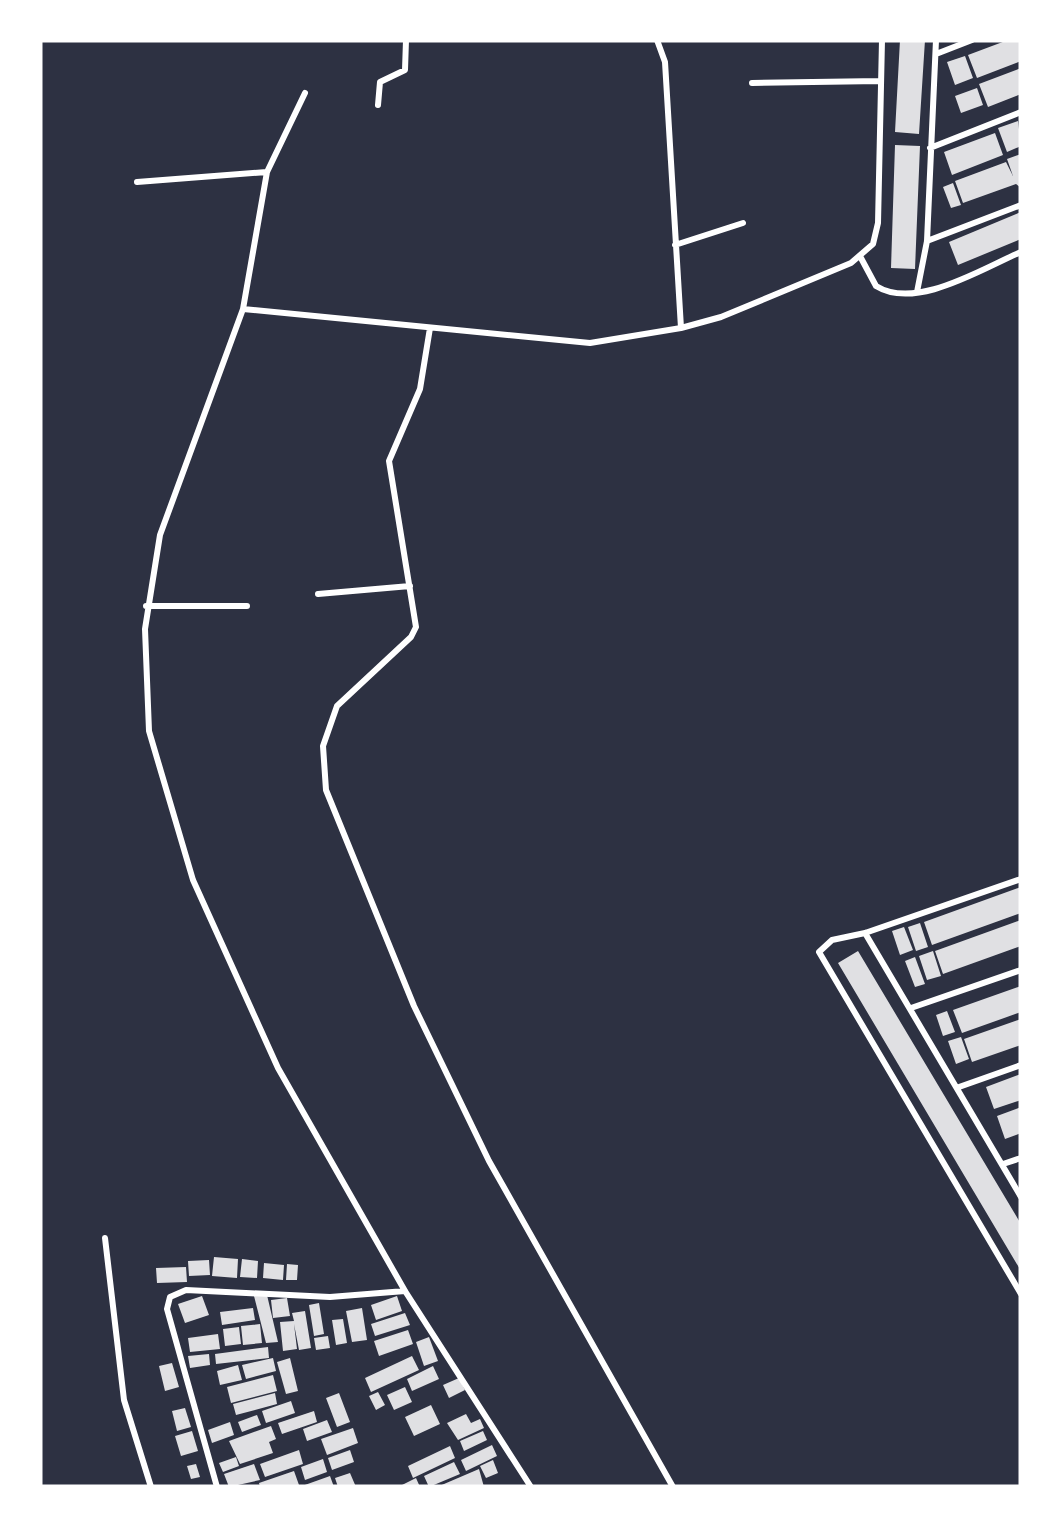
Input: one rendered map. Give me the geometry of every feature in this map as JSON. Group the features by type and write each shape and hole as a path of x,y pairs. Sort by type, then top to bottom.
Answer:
{"street":[{"path":"378,106 380,82 405,70 406,40"},
{"path":"657,40 666,62 680,328"},
{"path":"243,309 590,344 722,318 861,258 873,244 878,222 882,40"},
{"path":"917,292 928,240 936,40"},
{"path":"936,54 972,40"},
{"path":"752,84 880,81"},
{"path":"305,93 268,172 243,309 164,519 146,606 149,732 193,880 278,1068 405,1291 530,1487"},
{"path":"930,148 1021,112"},
{"path":"138,182 268,172"},
{"path":"928,240 1021,205"},
{"path":"674,244 743,224"},
{"path":"861,258 882,290 917,292 1021,252"},
{"path":"430,328 420,388 390,461 414,633 338,706 323,746 326,790 414,1006 482,1147 673,1487"},
{"path":"318,594 410,586"},
{"path":"146,606 248,606"},
{"path":"1021,878 866,933 826,943 820,956 1021,1294"},
{"path":"866,933 1021,1197"},
{"path":"911,1008 1021,970"},
{"path":"959,1087 1021,1065"},
{"path":"1003,1164 1021,1158"},
{"path":"105,1238 124,1400 151,1487"},
{"path":"217,1487 167,1309 170,1297 186,1290 330,1297 405,1291"}],"building":[{"path":"900,40 925,40 919,134 895,132"},
{"path":"1008,40 1021,40 1021,61 977,78 968,55"},
{"path":"965,56 973,78 955,85 947,62"},
{"path":"1021,68 1021,94 988,107 979,84"},
{"path":"977,88 983,105 961,113 955,96"},
{"path":"1018,121 1021,146 1007,152 998,128"},
{"path":"995,133 1003,155 952,175 944,152"},
{"path":"895,145 920,146 915,269 891,268"},
{"path":"1021,154 1021,188 1016,184 963,203 955,181 1006,162 1013,176 1007,159"},
{"path":"953,183 961,205 951,208 943,187"},
{"path":"1021,212 1021,239 958,265 949,242"},
{"path":"1021,887 1021,913 932,945 924,922"},
{"path":"1021,920 1021,946 943,974 935,951"},
{"path":"920,923 928,947 916,951 908,927"},
{"path":"904,927 913,950 900,955 892,931"},
{"path":"858,951 1021,1224 1021,1271 838,963"},
{"path":"933,951 941,976 927,980 919,956"},
{"path":"915,957 925,984 915,987 905,961"},
{"path":"1021,986 1021,1012 962,1033 953,1010"},
{"path":"947,1011 955,1032 943,1036 936,1015"},
{"path":"1021,1019 1021,1045 972,1062 964,1039"},
{"path":"961,1037 969,1059 956,1064 948,1041"},
{"path":"1021,1074 1021,1100 994,1109 986,1087"},
{"path":"1021,1107 1021,1133 1005,1139 997,1116"},
{"path":"214,1257 238,1259 237,1278 212,1276"},
{"path":"242,1259 258,1261 257,1278 240,1277"},
{"path":"209,1260 210,1275 189,1276 188,1261"},
{"path":"264,1263 284,1265 283,1280 263,1278"},
{"path":"287,1264 298,1265 297,1280 286,1280"},
{"path":"186,1267 187,1282 157,1283 156,1268"},
{"path":"267,1295 278,1342 266,1343 254,1296"},
{"path":"202,1296 209,1315 185,1323 178,1304"},
{"path":"397,1296 402,1311 376,1320 371,1305"},
{"path":"287,1298 290,1316 273,1318 271,1300"},
{"path":"319,1303 324,1334 314,1336 309,1305"},
{"path":"253,1308 255,1320 222,1325 220,1312"},
{"path":"362,1308 367,1340 352,1342 346,1311"},
{"path":"305,1311 311,1348 299,1350 294,1324 297,1349 283,1351 280,1322 294,1321 292,1313"},
{"path":"405,1313 410,1325 375,1336 371,1324"},
{"path":"343,1319 347,1343 336,1345 332,1320"},
{"path":"260,1324 262,1343 243,1345 241,1326"},
{"path":"239,1327 241,1344 225,1346 223,1329"},
{"path":"408,1330 413,1344 379,1356 374,1341"},
{"path":"218,1334 220,1349 190,1352 188,1338"},
{"path":"328,1336 330,1348 316,1350 314,1338"},
{"path":"429,1337 438,1361 424,1366 416,1342"},
{"path":"268,1347 269,1358 216,1364 215,1354"},
{"path":"209,1354 210,1365 190,1368 188,1356"},
{"path":"412,1356 419,1370 371,1392 365,1378"},
{"path":"273,1358 276,1371 246,1379 242,1365"},
{"path":"290,1358 298,1391 286,1394 277,1362"},
{"path":"172,1363 179,1387 165,1391 159,1366"},
{"path":"238,1365 242,1380 220,1385 217,1371"},
{"path":"433,1366 439,1379 412,1391 407,1379"},
{"path":"273,1375 277,1391 231,1403 227,1387"},
{"path":"459,1378 465,1390 449,1398 443,1385"},
{"path":"405,1387 412,1402 394,1410 387,1395"},
{"path":"378,1392 385,1405 376,1410 369,1396"},
{"path":"275,1393 277,1404 236,1415 233,1404"},
{"path":"339,1393 350,1422 337,1427 326,1398"},
{"path":"291,1401 295,1413 266,1423 262,1411"},
{"path":"431,1405 440,1424 414,1436 405,1417"},
{"path":"185,1408 191,1427 177,1431 172,1411"},
{"path":"314,1411 317,1422 282,1434 278,1423"},
{"path":"466,1414 471,1423 480,1419 484,1428 458,1440 447,1423"},
{"path":"257,1415 261,1425 242,1432 238,1422"},
{"path":"327,1420 332,1432 307,1441 303,1429"},
{"path":"230,1422 234,1435 212,1443 208,1430"},
{"path":"271,1426 276,1439 269,1442 273,1453 240,1464 229,1441"},
{"path":"353,1428 358,1443 327,1455 321,1439"},
{"path":"192,1431 198,1451 181,1456 175,1436"},
{"path":"483,1431 487,1440 464,1451 460,1441"},
{"path":"492,1445 497,1456 466,1471 461,1460"},
{"path":"450,1446 455,1458 413,1478 408,1466"},
{"path":"299,1450 303,1464 265,1477 260,1464"},
{"path":"350,1450 354,1462 332,1470 328,1458"},
{"path":"236,1457 239,1466 223,1472 219,1463"},
{"path":"323,1459 327,1472 305,1480 301,1467"},
{"path":"493,1460 498,1473 486,1478 480,1466"},
{"path":"454,1462 460,1474 429,1487 424,1476"},
{"path":"196,1464 200,1477 191,1479 187,1466"},
{"path":"254,1464 260,1480 229,1487 224,1474"},
{"path":"479,1469 484,1487 437,1487"},
{"path":"294,1471 299,1485 260,1487 259,1483"},
{"path":"350,1473 356,1487 338,1487 335,1478"},
{"path":"330,1476 334,1487 302,1487 302,1486"},
{"path":"416,1478 420,1487 398,1487"}]}
